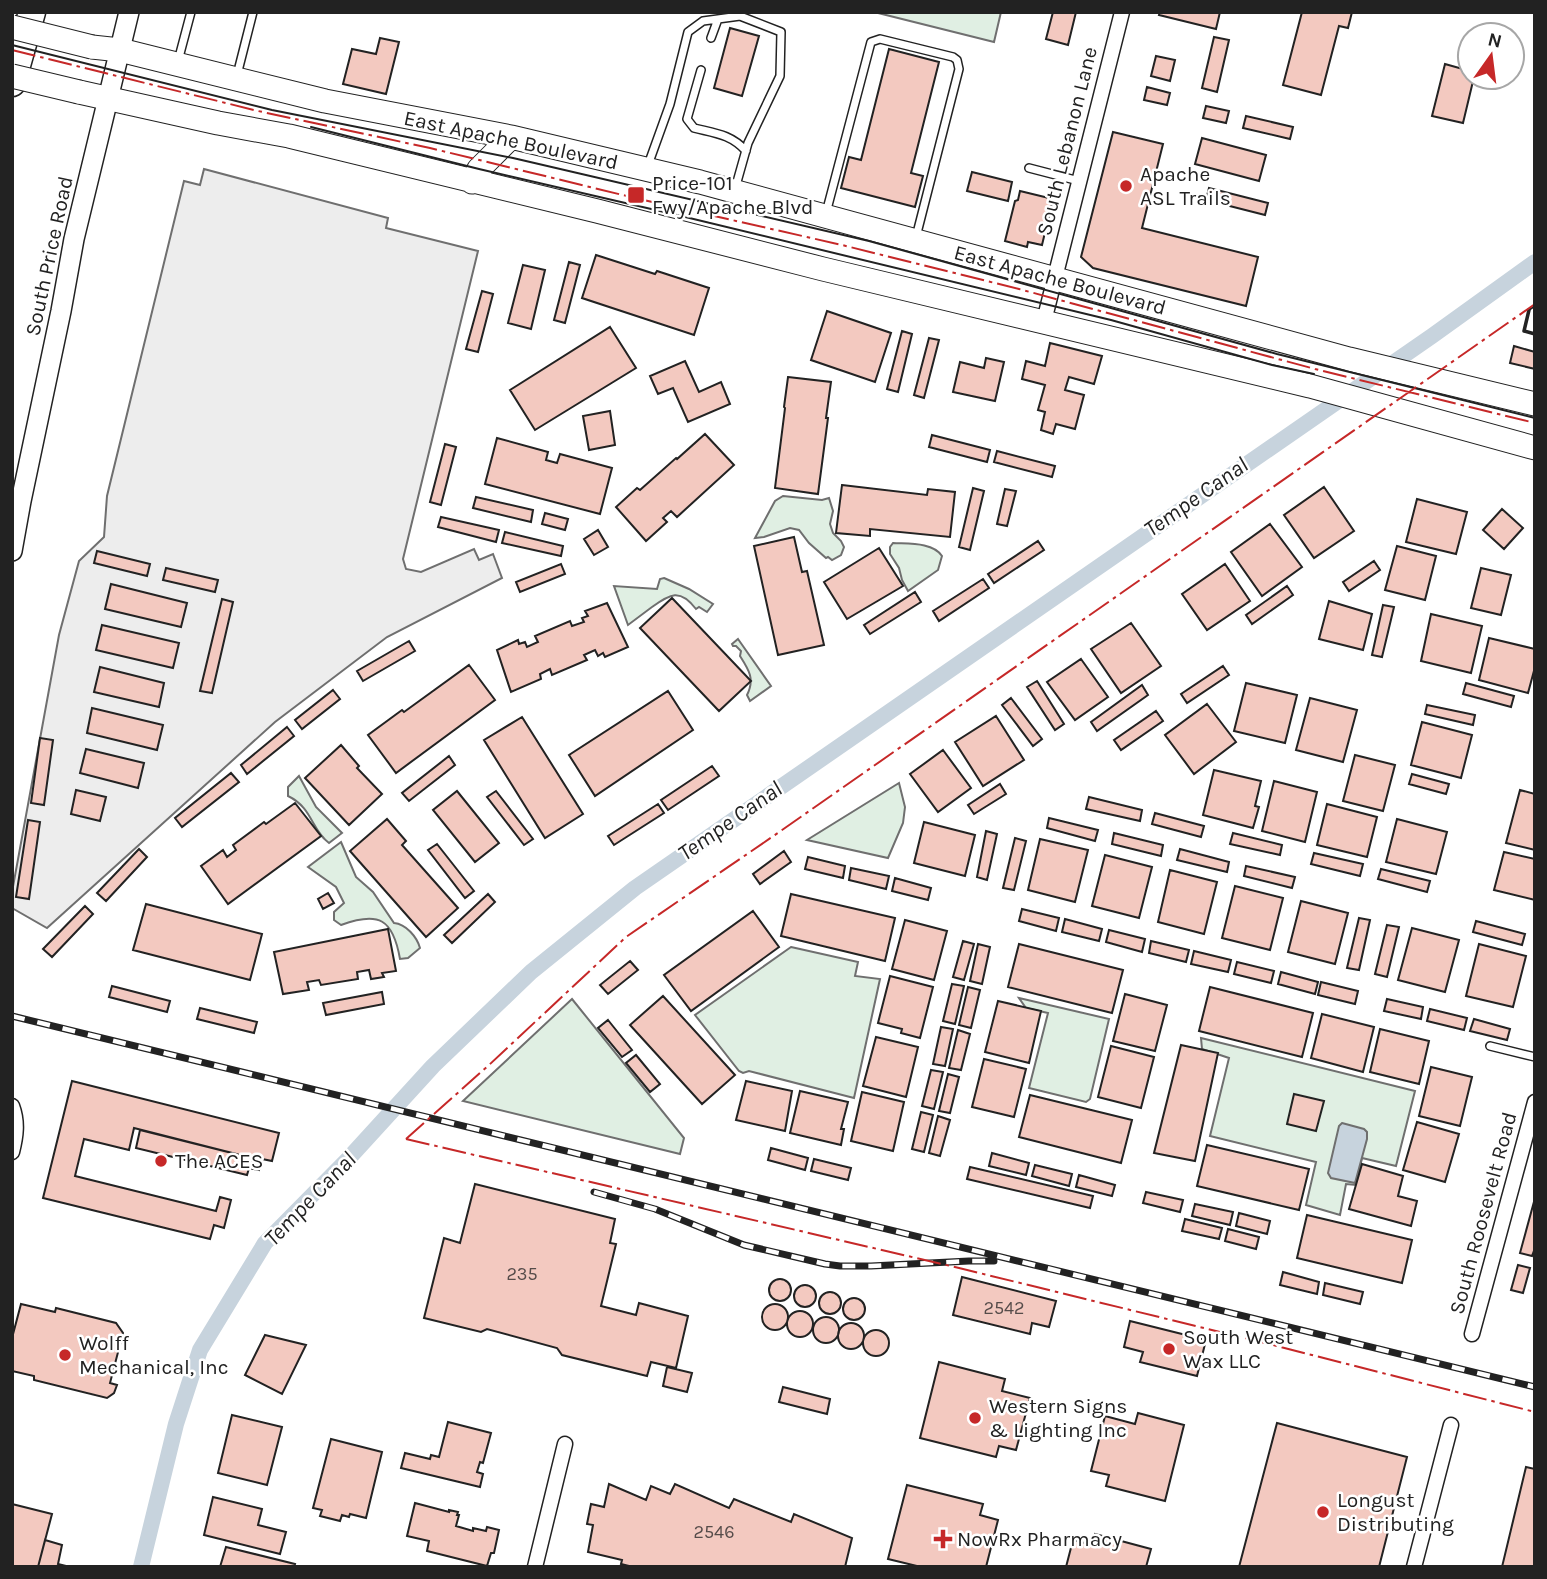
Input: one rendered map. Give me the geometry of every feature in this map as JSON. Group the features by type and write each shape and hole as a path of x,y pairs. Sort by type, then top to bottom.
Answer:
{"highway":[{"path":"12,83 32,12"}],"main road":[{"name":"South Price Road","path":"12,551 74,239 129,12"},
{"name":"East Apache Boulevard","path":"12,27 92,47 120,50 325,101 511,137 646,169 1362,362 1535,404"},
{"name":"East Apache Boulevard","path":"12,76 218,123 289,136 611,214 823,269 1373,402 1535,447"},
{"path":"472,182 479,169 511,137"}],"street":[{"name":"South Lebanon Lane","path":"1044,321 1122,12"},
{"name":"South Roosevelt Road","path":"1472,1334 1535,1102"},
{"path":"12,1106 17,1131 12,1152"},
{"path":"1414,1567 1451,1425"},
{"path":"535,1567 565,1444"}],"lane":[{"path":"177,65 191,12"},
{"path":"236,79 253,12"},
{"path":"646,169 670,104 688,32 703,21 740,16 781,32 779,76 748,143 734,192"},
{"path":"711,38 718,19"},
{"path":"824,217 871,42 880,39 953,57 957,60 959,69 915,241"},
{"path":"701,70 687,119 694,128 738,142 746,151"},
{"path":"1029,168 1079,181"},
{"path":"1490,1046 1535,1057"}],"green space":[{"path":"874,12 1001,12 994,42"},
{"path":"783,496 822,500 829,498 833,511 830,524 833,533 844,547 841,555 832,560 826,558 799,530 790,528 755,538 775,501"},
{"path":"893,543 920,545 938,551 942,556 938,570 908,591 890,554"},
{"path":"664,578 713,604 707,612 699,607 696,609 685,598 670,596 628,625 614,586 657,589 660,579"},
{"path":"738,639 771,686 750,701 747,695 751,684 750,675 740,656 741,651 732,644"},
{"path":"299,776 316,807 342,833 329,843 302,807 288,796 288,787"},
{"path":"899,783 905,807 903,823 888,858 807,840"},
{"path":"341,842 356,877 373,892 394,923 407,928 416,940 420,948 408,958 400,959 393,935 382,922 365,919 341,925 334,920 334,912 344,903 336,887 308,867"},
{"path":"791,947 858,962 855,976 880,979 854,1098 749,1071 739,1071 695,1015"},
{"path":"1019,998 1109,1019 1090,1099 1086,1102 1029,1088 1048,1013 1026,1008"},
{"path":"572,999 684,1138 680,1154 463,1101"},
{"path":"1201,1038 1415,1091 1396,1166 1362,1158 1356,1185 1346,1184 1340,1215 1306,1205 1316,1162 1210,1136 1229,1058 1202,1049"}],"shaded area":[{"path":"204,169 388,218 386,228 478,251 403,559 406,569 421,572 474,549 479,560 493,554 502,578 387,637 275,722 47,928 12,908 12,892 59,635 79,561 104,537 107,496 184,181 200,185"},
{"path":"1342,1123 1367,1132 1355,1183 1331,1178 1328,1173"}],"building":[{"path":"1053,12 1076,12 1068,45 1046,39"},
{"path":"1160,12 1220,12 1216,29 1159,15"},
{"path":"1302,12 1352,12 1348,28 1339,26 1321,95 1283,85"},
{"path":"730,28 759,36 742,96 714,88"},
{"path":"1214,37 1229,40 1217,92 1202,88"},
{"path":"380,38 399,42 386,94 343,84 352,49 376,54"},
{"path":"889,49 939,62 911,173 923,176 915,207 841,188 849,157 861,160"},
{"path":"1156,56 1175,60 1170,81 1151,76"},
{"path":"1445,64 1456,67 1456,91 1471,91 1463,123 1432,116"},
{"path":"1147,87 1170,93 1167,105 1144,100"},
{"path":"1206,106 1229,111 1226,123 1203,118"},
{"path":"1246,116 1293,127 1290,139 1243,128"},
{"name":"Apache ASL Trails","path":"1113,132 1163,144 1142,228 1258,257 1246,306 1093,268 1081,257"},
{"path":"1202,138 1266,155 1259,181 1195,164"},
{"path":"972,172 1012,182 1008,201 967,191"},
{"path":"1209,188 1268,203 1265,215 1206,200"},
{"path":"1020,191 1053,199 1042,245 1028,242 1027,247 1005,241"},
{"path":"596,255 709,288 694,335 582,298"},
{"path":"569,262 580,265 565,323 554,320"},
{"path":"523,265 545,270 531,329 508,323"},
{"path":"482,291 493,294 478,352 466,349"},
{"path":"827,311 891,333 875,382 811,360"},
{"path":"610,327 636,368 535,430 510,390"},
{"path":"902,331 912,334 898,392 887,389"},
{"path":"929,338 939,340 924,398 914,395"},
{"path":"1050,343 1102,356 1094,384 1069,377 1065,390 1084,395 1075,429 1056,424 1053,434 1041,430 1045,412 1038,410 1045,385 1022,379 1026,361 1045,366"},
{"path":"1514,346 1535,352 1535,369 1510,363"},
{"path":"986,358 1004,362 995,401 953,392 960,362 984,368"},
{"path":"685,361 699,392 721,382 730,404 688,422 673,388 658,394 650,376"},
{"path":"788,377 831,382 818,494 775,488"},
{"path":"610,411 615,445 589,450 583,416"},
{"path":"705,434 734,465 677,517 671,511 663,518 667,522 646,541 616,507"},
{"path":"932,435 990,450 987,462 929,447"},
{"path":"497,438 548,452 546,460 557,463 560,454 612,468 600,514 485,484"},
{"path":"445,444 456,447 441,505 430,502"},
{"path":"997,451 1055,466 1052,477 994,462"},
{"path":"842,485 927,495 928,489 955,492 950,537 870,529 870,536 836,533"},
{"path":"1324,487 1354,531 1314,558 1284,515"},
{"path":"973,488 984,491 970,550 959,547"},
{"path":"1005,489 1016,491 1007,526 997,524"},
{"path":"476,497 533,510 531,522 473,508"},
{"path":"1417,499 1467,512 1456,554 1406,542"},
{"path":"1502,509 1523,528 1504,549 1483,530"},
{"path":"545,513 568,519 565,530 542,524"},
{"path":"441,517 499,530 496,542 438,527"},
{"path":"1270,524 1302,567 1262,596 1231,552"},
{"path":"598,530 608,547 594,555 584,539"},
{"path":"505,532 563,546 561,556 502,543"},
{"path":"794,537 802,572 807,571 824,645 778,655 754,546"},
{"path":"1038,541 1044,550 994,583 988,574"},
{"path":"1397,546 1436,556 1425,600 1385,590"},
{"path":"879,548 903,586 847,619 824,582"},
{"path":"97,551 150,564 147,576 94,563"},
{"path":"1374,561 1380,570 1349,591 1343,582"},
{"path":"561,564 565,574 520,592 516,582"},
{"path":"1225,564 1250,601 1207,630 1182,594"},
{"path":"166,568 218,580 215,592 163,580"},
{"path":"1481,568 1511,575 1501,615 1471,608"},
{"path":"983,579 989,588 939,621 933,611"},
{"path":"111,584 187,603 181,627 105,609"},
{"path":"1287,586 1293,595 1252,624 1246,615"},
{"path":"915,592 921,602 870,634 864,625"},
{"path":"672,598 751,681 719,711 640,628"},
{"path":"222,599 233,602 212,693 200,691"},
{"path":"1329,601 1372,614 1363,650 1319,639"},
{"path":"607,603 628,647 605,657 603,653 598,656 595,650 584,655 587,660 552,675 550,669 540,674 541,679 511,692 497,650 518,640 519,644 525,642 527,647 538,642 535,636 570,621 572,626 584,622 582,618 588,616 585,611"},
{"path":"1383,605 1394,607 1382,657 1372,655"},
{"path":"1431,614 1482,626 1471,673 1421,661"},
{"path":"1131,623 1161,666 1121,693 1091,649"},
{"path":"102,625 179,643 173,668 96,650"},
{"path":"1489,638 1535,649 1535,667 1528,693 1479,680"},
{"path":"409,641 415,651 363,681 357,671"},
{"path":"1081,659 1108,697 1075,720 1047,682"},
{"path":"469,665 495,700 396,773 368,735"},
{"path":"1223,666 1229,675 1187,703 1181,694"},
{"path":"100,667 164,683 159,707 94,692"},
{"path":"1037,681 1064,724 1055,730 1027,687"},
{"path":"1246,683 1297,695 1285,743 1234,731"},
{"path":"1466,683 1514,696 1511,707 1463,694"},
{"path":"1142,685 1148,695 1097,731 1091,722"},
{"path":"333,690 340,699 302,729 295,720"},
{"path":"668,691 693,730 595,796 569,755"},
{"path":"1011,698 1042,739 1033,746 1002,705"},
{"path":"1310,698 1357,710 1343,762 1296,750"},
{"path":"1207,704 1236,742 1194,774 1165,735"},
{"path":"1427,705 1475,715 1473,725 1425,714"},
{"path":"92,708 163,725 157,750 87,733"},
{"path":"1156,711 1163,721 1121,750 1114,740"},
{"path":"996,716 1024,760 983,786 955,742"},
{"path":"522,717 583,814 545,838 484,740"},
{"path":"1422,722 1472,735 1461,778 1411,765"},
{"path":"287,727 294,736 247,774 241,765"},
{"path":"40,738 53,740 44,805 31,803"},
{"path":"341,745 359,766 357,768 382,794 349,825 305,778"},
{"path":"86,749 144,763 138,788 80,773"},
{"path":"943,750 971,788 938,812 910,774"},
{"path":"1355,755 1395,765 1383,811 1343,801"},
{"path":"449,756 455,765 409,801 402,793"},
{"path":"712,766 719,776 668,810 661,800"},
{"path":"1214,770 1261,781 1255,806 1259,807 1253,828 1203,815"},
{"path":"231,773 239,782 182,827 175,818"},
{"path":"1412,774 1449,784 1446,794 1409,784"},
{"path":"1274,781 1317,792 1305,842 1262,831"},
{"path":"1000,784 1006,794 974,814 968,805"},
{"path":"76,790 106,797 100,821 71,814"},
{"path":"1520,790 1535,794 1535,850 1506,843"},
{"path":"457,791 499,843 475,862 433,810"},
{"path":"496,791 533,839 524,845 487,797"},
{"path":"1089,797 1142,810 1140,821 1086,809"},
{"path":"295,803 321,836 228,904 201,866 223,850 227,857 236,850 233,845"},
{"path":"658,804 664,813 614,845 608,836"},
{"path":"1327,804 1377,817 1367,857 1317,845"},
{"path":"1155,813 1204,826 1201,837 1152,824"},
{"path":"1049,818 1098,830 1095,841 1047,828"},
{"path":"387,819 406,841 402,845 458,908 426,937 350,851"},
{"path":"1397,819 1447,832 1436,874 1386,862"},
{"path":"28,820 40,822 29,899 16,897"},
{"path":"924,822 975,835 965,876 914,863"},
{"path":"986,831 997,834 987,880 977,877"},
{"path":"1114,833 1163,845 1161,856 1112,844"},
{"path":"1233,833 1282,845 1280,855 1230,844"},
{"path":"1015,838 1026,841 1014,890 1003,888"},
{"path":"1040,839 1088,850 1075,902 1028,890"},
{"path":"437,844 474,891 465,898 428,850"},
{"path":"139,849 147,857 106,901 97,893"},
{"path":"1180,849 1229,862 1227,872 1177,860"},
{"path":"784,851 791,862 760,884 753,874"},
{"path":"1504,852 1535,859 1535,900 1494,890"},
{"path":"1314,853 1363,864 1360,876 1311,864"},
{"path":"1105,855 1152,867 1139,918 1092,906"},
{"path":"808,857 845,866 843,878 805,869"},
{"path":"1246,866 1295,877 1292,888 1244,876"},
{"path":"851,868 889,876 886,889 849,880"},
{"path":"1381,869 1430,881 1427,892 1378,879"},
{"path":"1170,870 1217,882 1204,934 1158,922"},
{"path":"895,878 931,888 928,900 892,891"},
{"path":"1235,886 1283,898 1270,950 1222,938"},
{"path":"328,893 334,903 323,909 318,899"},
{"path":"488,894 495,902 452,943 444,935"},
{"path":"791,894 895,918 885,961 781,936"},
{"path":"1301,901 1348,913 1335,964 1288,952"},
{"path":"146,904 262,934 250,980 133,950"},
{"path":"85,906 93,914 52,957 43,949"},
{"path":"1022,909 1059,918 1056,931 1019,921"},
{"path":"753,911 779,947 691,1011 664,975"},
{"path":"1359,918 1370,920 1359,970 1347,968"},
{"path":"1065,919 1102,929 1099,941 1062,932"},
{"path":"905,920 947,931 934,980 892,969"},
{"path":"1476,921 1525,934 1522,945 1473,932"},
{"path":"1387,925 1399,927 1387,977 1375,974"},
{"path":"1412,928 1459,940 1445,992 1398,980"},
{"path":"388,929 396,971 382,973 384,977 371,979 369,970 357,972 358,979 321,985 319,980 307,982 309,990 283,994 274,952"},
{"path":"1109,930 1145,939 1142,952 1106,942"},
{"path":"963,941 974,944 964,980 953,977"},
{"path":"1151,941 1189,950 1186,962 1149,953"},
{"path":"978,944 990,947 982,984 970,981"},
{"path":"1019,944 1123,970 1112,1013 1008,987"},
{"path":"1479,944 1526,956 1513,1007 1466,996"},
{"path":"1194,951 1231,960 1228,972 1191,964"},
{"path":"630,961 638,970 608,994 600,985"},
{"path":"1237,962 1274,971 1271,983 1234,974"},
{"path":"1281,972 1318,982 1315,994 1278,984"},
{"path":"890,976 933,987 920,1038 901,1033 902,1029 878,1023"},
{"path":"1321,982 1358,991 1355,1004 1318,995"},
{"path":"952,984 964,986 955,1024 943,1021"},
{"path":"112,986 170,1001 167,1012 109,997"},
{"path":"968,987 980,990 971,1028 959,1025"},
{"path":"1210,987 1313,1013 1302,1057 1199,1031"},
{"path":"382,992 384,1004 326,1015 323,1003"},
{"path":"1125,994 1167,1005 1155,1051 1113,1041"},
{"path":"663,996 735,1075 702,1104 630,1025"},
{"path":"1387,999 1423,1007 1421,1019 1384,1011"},
{"path":"998,1001 1041,1011 1029,1063 985,1052"},
{"path":"200,1008 257,1022 254,1033 197,1019"},
{"path":"1430,1009 1467,1018 1464,1030 1427,1021"},
{"path":"1322,1014 1374,1027 1363,1072 1311,1058"},
{"path":"1474,1019 1510,1029 1507,1040 1470,1031"},
{"path":"608,1020 632,1050 622,1057 598,1028"},
{"path":"941,1027 953,1029 945,1066 933,1064"},
{"path":"1380,1029 1429,1041 1419,1084 1370,1072"},
{"path":"958,1030 970,1034 961,1070 949,1068"},
{"path":"876,1037 918,1047 906,1097 863,1086"},
{"path":"1181,1045 1218,1053 1195,1161 1154,1153"},
{"path":"1111,1046 1154,1057 1141,1108 1098,1097"},
{"path":"636,1055 660,1084 650,1092 626,1063"},
{"path":"984,1059 1026,1069 1014,1117 972,1107"},
{"path":"1431,1067 1472,1077 1460,1126 1419,1116"},
{"path":"931,1070 943,1072 934,1109 922,1106"},
{"path":"948,1074 959,1077 950,1113 939,1111"},
{"path":"72,1081 279,1133 272,1161 262,1159 259,1170 249,1168 252,1158 134,1128 129,1150 84,1139 75,1176 216,1211 220,1197 231,1200 224,1228 214,1225 210,1239 43,1198"},
{"path":"746,1081 792,1091 785,1131 736,1120"},
{"path":"800,1091 848,1102 841,1129 844,1129 841,1145 790,1133"},
{"path":"862,1092 904,1102 893,1151 851,1141"},
{"path":"1294,1094 1324,1101 1316,1131 1287,1124"},
{"path":"1030,1095 1132,1120 1121,1163 1019,1137"},
{"path":"921,1112 933,1115 924,1152 912,1149"},
{"path":"938,1116 950,1120 940,1156 929,1153"},
{"path":"1417,1122 1459,1134 1445,1182 1403,1170"},
{"path":"140,1130 252,1158 247,1175 136,1148"},
{"path":"1207,1145 1309,1169 1299,1210 1197,1186"},
{"path":"771,1148 808,1158 805,1170 768,1160"},
{"path":"992,1153 1029,1163 1026,1175 989,1166"},
{"path":"814,1159 851,1168 848,1180 811,1171"},
{"path":"1362,1164 1403,1176 1398,1196 1417,1201 1411,1226 1349,1209"},
{"path":"1035,1165 1072,1174 1069,1186 1032,1176"},
{"path":"970,1167 1093,1196 1090,1208 967,1179"},
{"path":"1079,1175 1115,1185 1112,1196 1076,1187"},
{"path":"475,1184 615,1219 610,1243 616,1244 601,1306 636,1315 639,1303 688,1316 676,1368 651,1362 647,1376 562,1355 557,1348 487,1329 481,1332 424,1318 444,1238 460,1243"},
{"path":"1146,1192 1183,1200 1180,1212 1143,1203"},
{"path":"1535,1198 1535,1248 1532,1256 1520,1253"},
{"path":"1195,1204 1233,1212 1230,1225 1192,1216"},
{"path":"1239,1213 1270,1221 1267,1234 1236,1226"},
{"path":"1307,1215 1412,1240 1402,1283 1297,1258"},
{"path":"1185,1219 1222,1228 1219,1239 1182,1231"},
{"path":"1228,1229 1259,1237 1256,1249 1225,1241"},
{"path":"1518,1265 1530,1268 1523,1293 1511,1290"},
{"path":"1283,1272 1319,1282 1317,1294 1280,1285"},
{"path":"962,1277 1056,1301 1049,1327 1032,1323 1030,1334 953,1315"},
{"path":"780,1279 788,1282 791,1290 788,1298 780,1301 772,1298 769,1290 772,1282"},
{"path":"1325,1283 1363,1292 1360,1304 1323,1295"},
{"path":"805,1285 813,1288 816,1296 813,1304 805,1307 797,1304 794,1296 797,1288"},
{"path":"830,1292 838,1295 841,1303 838,1311 830,1314 822,1311 819,1303 822,1295"},
{"path":"854,1298 862,1301 865,1309 862,1317 854,1320 846,1317 843,1309 846,1301"},
{"name":"Wolff Mechanical, Inc","path":"21,1304 55,1312 56,1308 116,1323 123,1333 110,1383 117,1385 114,1393 107,1398 34,1380 34,1376 12,1371 12,1338"},
{"path":"775,1304 784,1308 788,1317 784,1326 775,1330 766,1326 762,1317 766,1308"},
{"path":"800,1311 809,1315 813,1324 809,1333 800,1337 791,1333 787,1324 791,1315"},
{"path":"826,1317 835,1321 839,1330 835,1339 826,1343 817,1339 813,1330 817,1321"},
{"name":"South West Wax LLC","path":"1130,1321 1206,1340 1197,1376 1140,1362 1143,1352 1124,1347"},
{"path":"851,1323 860,1327 864,1336 860,1345 851,1349 842,1345 838,1336 842,1327"},
{"path":"876,1330 885,1334 889,1343 885,1352 876,1356 867,1352 863,1343 867,1334"},
{"path":"265,1335 306,1345 282,1394 245,1375"},
{"name":"Western Signs & Lighting Inc","path":"939,1362 1005,1379 1002,1391 1030,1398 1016,1450 999,1446 996,1457 920,1438"},
{"path":"667,1367 692,1373 687,1392 663,1386"},
{"path":"783,1387 830,1399 827,1414 779,1402"},
{"path":"1138,1413 1184,1425 1165,1501 1106,1486 1109,1475 1091,1471 1105,1416 1135,1424"},
{"path":"232,1415 282,1427 267,1485 218,1473"},
{"path":"448,1422 491,1433 483,1463 480,1462 477,1472 483,1474 480,1487 401,1468 405,1453 430,1459 431,1455 439,1457"},
{"name":"Longust Distributing","path":"1277,1423 1407,1457 1379,1567 1239,1567"},
{"path":"331,1439 382,1452 366,1518 350,1514 349,1517 342,1515 340,1521 320,1516 322,1510 313,1508"},
{"path":"1526,1467 1535,1469 1535,1567 1502,1567"},
{"path":"609,1484 646,1500 651,1486 670,1494 675,1484 729,1508 734,1499 791,1522 794,1514 852,1538 845,1567 633,1567 621,1564 622,1560 588,1552 593,1525 587,1524 591,1504 604,1507"},
{"name":"NowRx Pharmacy","path":"907,1485 983,1504 980,1515 998,1520 986,1567 921,1567 888,1559"},
{"path":"213,1497 262,1509 258,1525 286,1532 280,1554 204,1535"},
{"path":"415,1503 458,1512 456,1526 473,1531 473,1528 486,1531 487,1527 499,1530 494,1553 491,1553 487,1566 427,1551 429,1541 407,1536"},
{"path":"12,1504 52,1514 38,1567 12,1567"},
{"path":"1095,1534 1151,1549 1146,1567 1066,1567 1073,1540 1092,1545"},
{"path":"45,1540 62,1545 58,1564 70,1567 38,1567"},
{"path":"226,1547 295,1564 294,1567 220,1567"}],"waterway":[{"name":"Tempe Canal","path":"141,1567 176,1424 200,1350 265,1243 349,1158 433,1066 531,972 635,888 1535,262"}],"tram line":[{"path":"12,45 272,110 513,158 869,241 1277,354 1535,418"},
{"path":"311,127 1111,320 1314,374"}],"railway":[{"path":"12,1016 1535,1387"},
{"path":"594,1192 655,1209 744,1245 825,1264 871,1266 994,1261"}],"fence":[{"path":"1529,310 1535,306"}],"wall":[{"path":"1529,310 1524,331 1535,334"}],"power":[{"path":"12,50 258,111 430,148 842,245 1019,289 1315,369 1535,423"},
{"path":"406,1139 626,937 1535,304"},
{"path":"406,1139 959,1268 1535,1412"}],"place":[{"name":"Apache ASL Trails","path":"1126,186"},
{"name":"Price-101 Fwy/Apache Blvd","path":"636,195"},
{"name":"The ACES","path":"161,1161"},
{"name":"South West Wax LLC","path":"1169,1349"},
{"name":"Wolff Mechanical, Inc","path":"65,1355"},
{"name":"Western Signs & Lighting Inc","path":"975,1418"},
{"name":"Longust Distributing","path":"1323,1512"},
{"name":"NowRx Pharmacy","path":"943,1539"}]}
